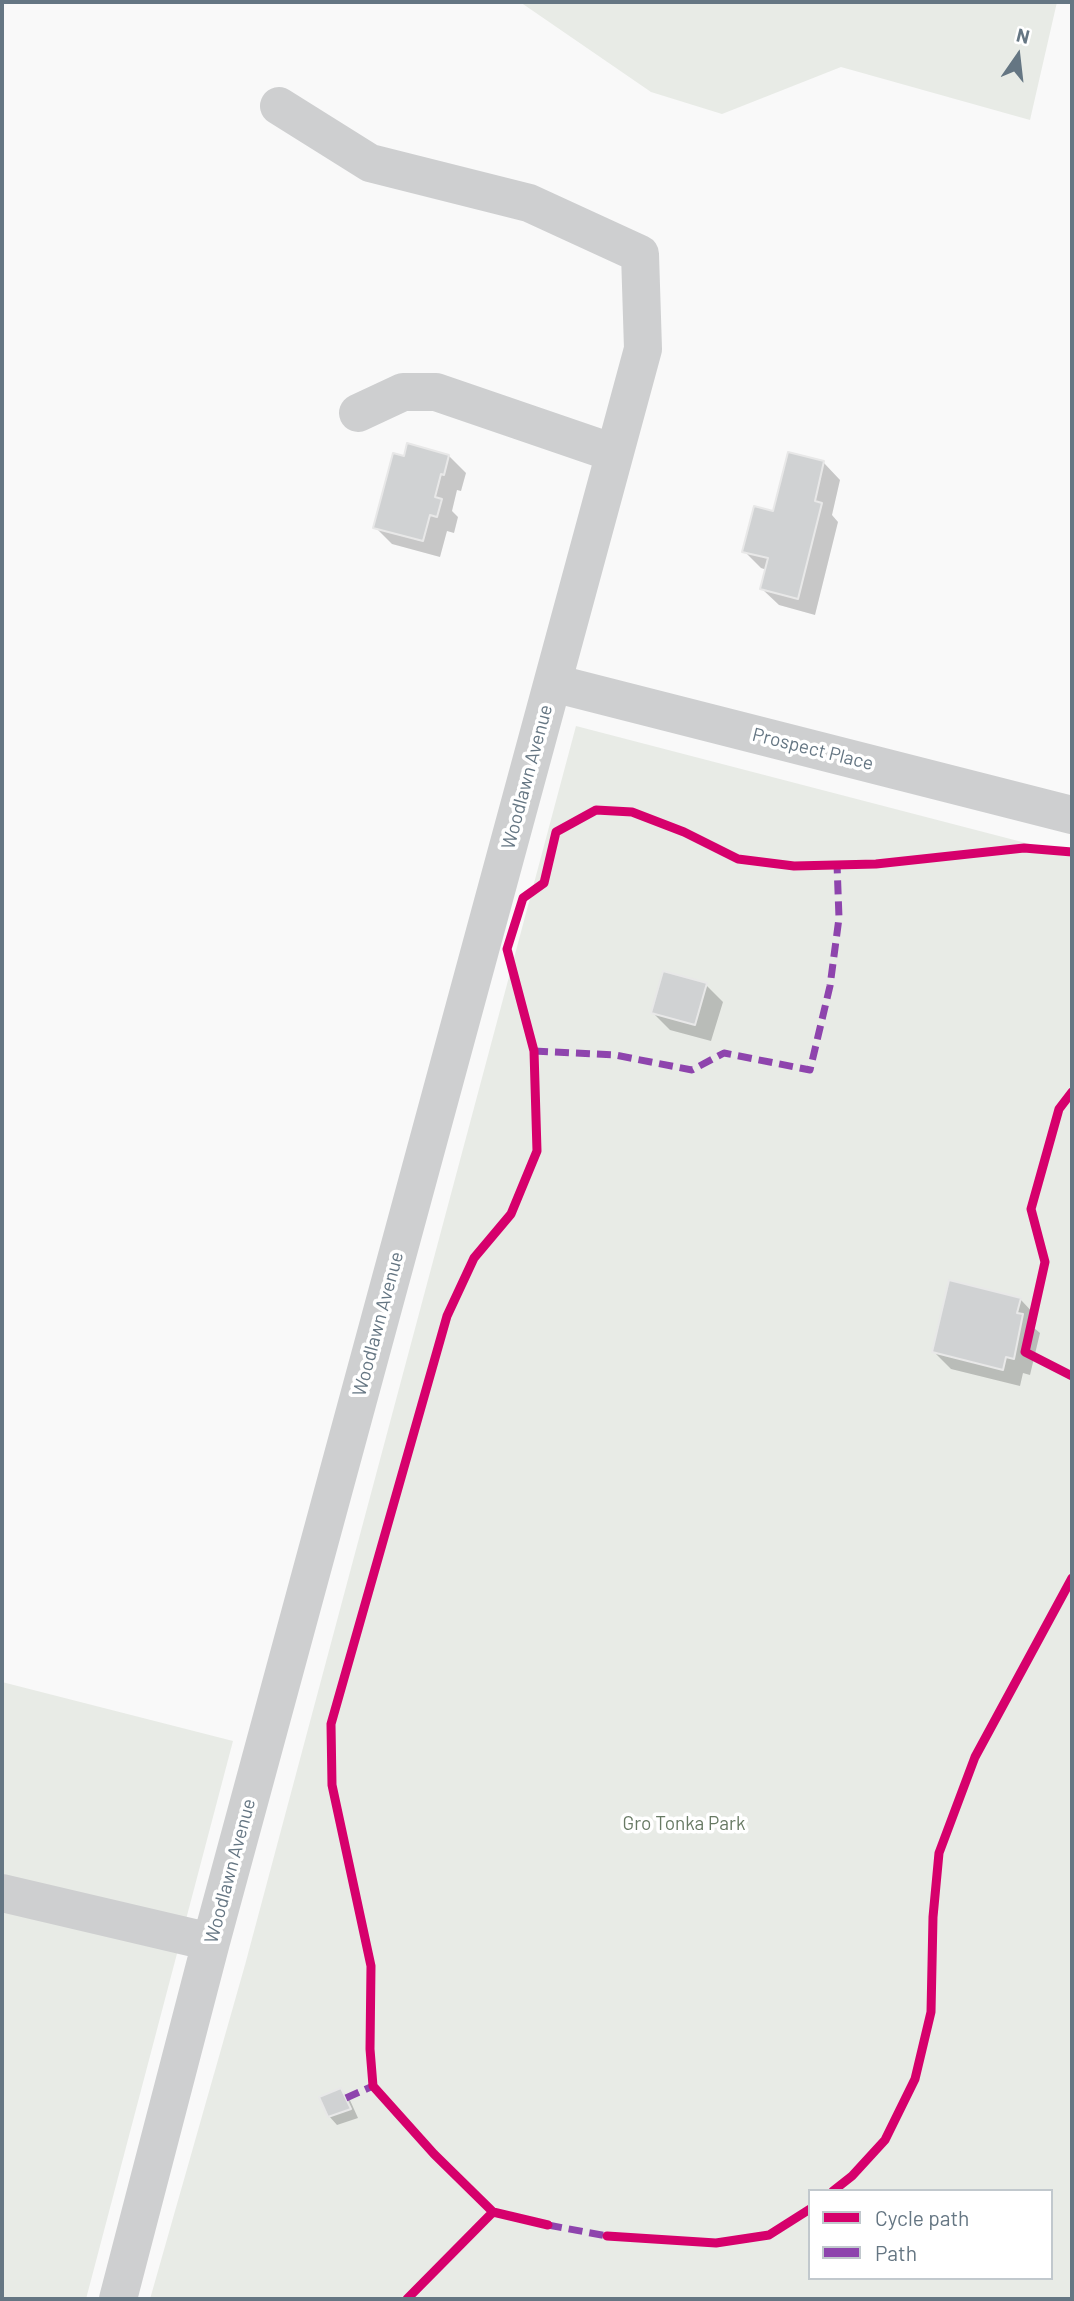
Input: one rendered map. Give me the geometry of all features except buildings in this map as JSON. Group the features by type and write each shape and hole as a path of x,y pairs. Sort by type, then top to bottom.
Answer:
{"street":[{"name":"Woodlawn Avenue","path":"118,2299 211,1942 643,349 640,254 529,203 370,163 279,106"},
{"path":"358,413 403,392 436,392 614,453"},
{"name":"Prospect Place","path":"553,683 1072,815"},
{"path":"2,1893 211,1942"}],"green space":[{"path":"520,2 1057,2 1030,120 841,67 722,114 651,92"},
{"name":"Gro Tonka Park","path":"576,726 1072,855 1072,2299 150,2299 245,1965"},
{"path":"2,1682 233,1741 86,2299 2,2299"}],"marked path":[{"path":"534,1051 615,1055 692,1070 724,1053 810,1070 830,986 839,918 837,864"},
{"path":"346,2098 373,2086"},
{"path":"548,2225 607,2236"}],"cycle path":[{"path":"548,2225 493,2212 434,2154 373,2086 370,2049 371,1966 332,1785 331,1724 447,1316 474,1258 511,1214 537,1151 534,1051 507,949 523,898 544,883 556,832 596,810 632,812 684,832 738,859 794,866 876,864 1024,848 1072,852"},
{"path":"1072,1092 1059,1109 1031,1209 1045,1262 1025,1352 1072,1376"},
{"path":"836,2189 852,2176 885,2140 915,2079 931,2012 933,1917 939,1853 975,1757 1072,1578"},
{"path":"607,2236 716,2243 769,2235 808,2210"},
{"path":"407,2299 493,2212"}]}
